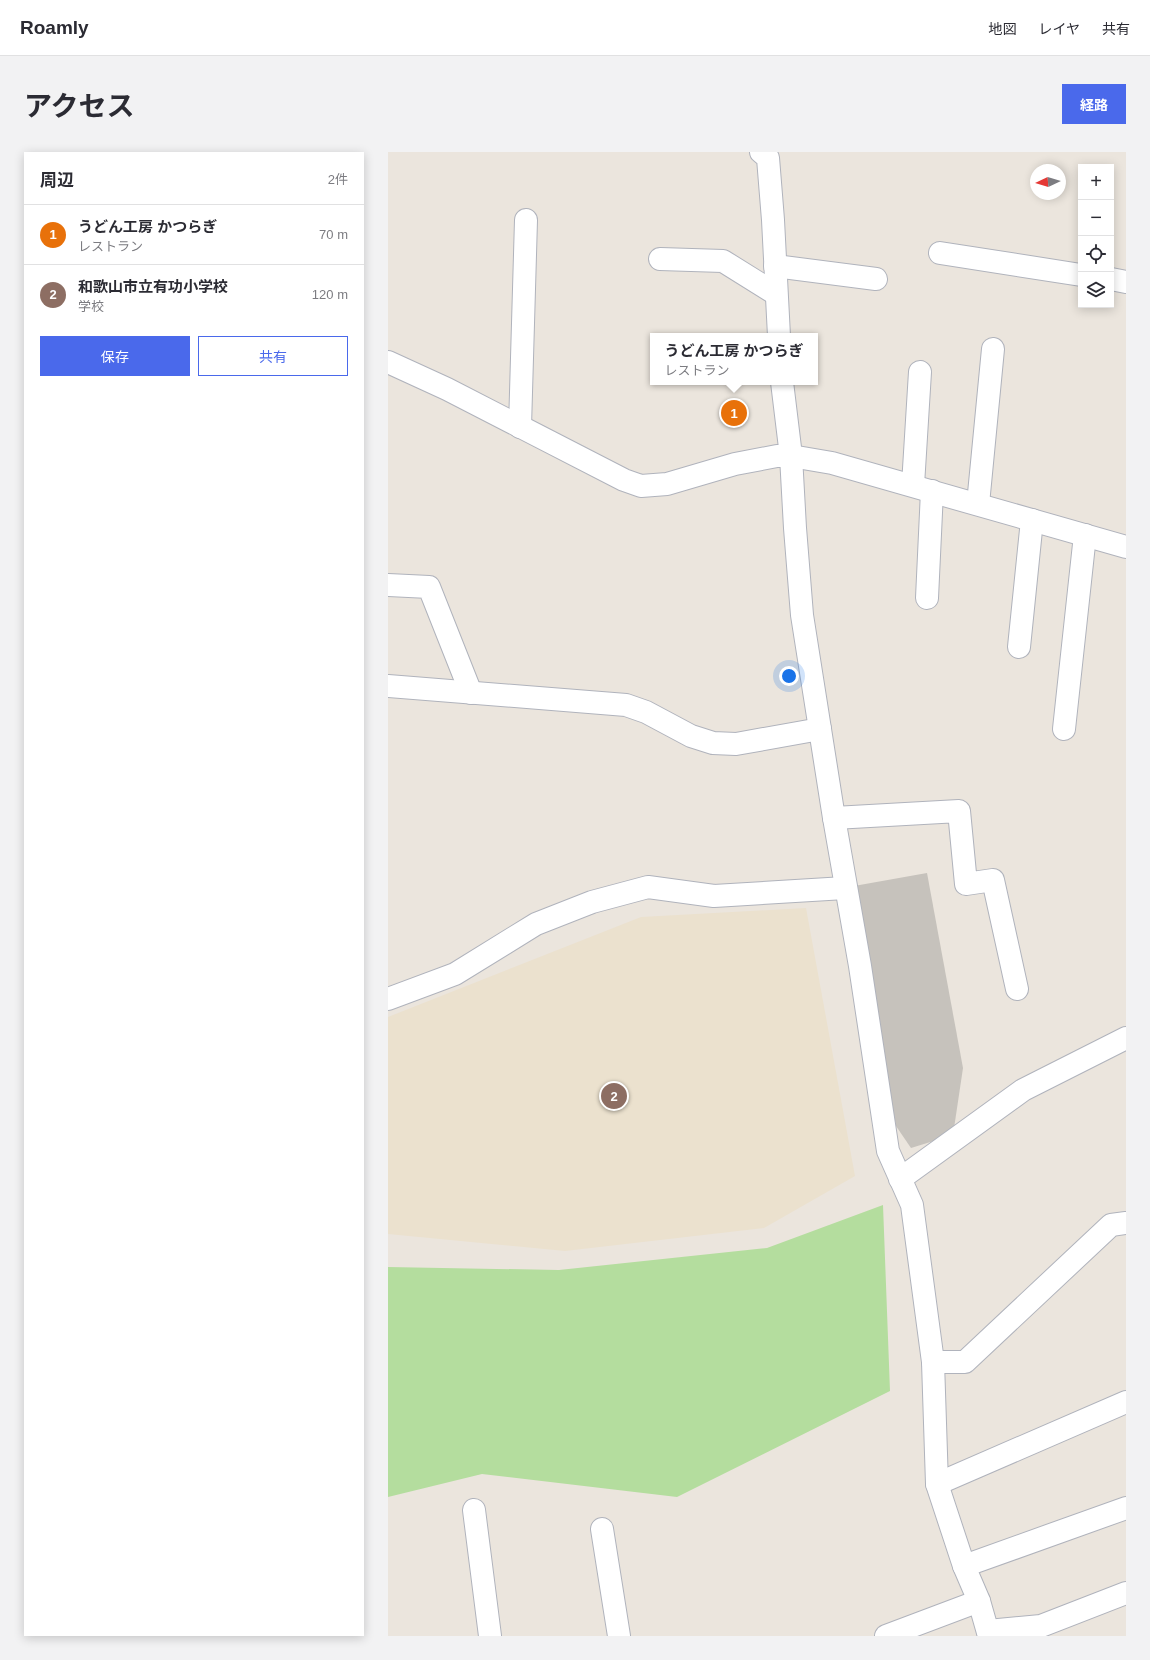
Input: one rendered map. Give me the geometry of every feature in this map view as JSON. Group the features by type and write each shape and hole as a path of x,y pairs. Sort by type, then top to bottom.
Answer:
{"street":[{"path":"761,152 768,158 779,333"},
{"path":"520,427 526,220"},
{"path":"940,253 1078,275"},
{"path":"660,259 723,261 776,294"},
{"path":"775,266 876,279"},
{"path":"1114,280 1126,282"},
{"path":"978,504 993,349"},
{"path":"388,362 447,389 624,480 642,486 667,484 735,464 777,456 791,456 832,463 1126,547"},
{"path":"920,372 922,488 927,598"},
{"path":"782,385 791,456 802,615 845,888 860,966 888,1151 912,1205 933,1362 937,1484 964,1566 979,1601 989,1633 1041,1626 1126,1592"},
{"path":"1019,647 1032,520"},
{"path":"1064,729 1086,535"},
{"path":"388,585 429,587 471,693"},
{"path":"388,686 626,705 646,712 691,736 713,743 736,744 820,729"},
{"path":"834,818 959,811 966,884 993,880 1016,988"},
{"path":"388,999 455,974 536,924 592,902 648,887 714,896 845,888"},
{"path":"900,1179 1023,1090 1126,1038"},
{"path":"933,1362 965,1362 1111,1224 1126,1223"},
{"path":"937,1484 1126,1402"},
{"path":"964,1566 1126,1508"},
{"path":"474,1510 490,1636"},
{"path":"602,1529 619,1636"},
{"path":"886,1636 979,1601"}],"shaded area":[{"path":"806,908 855,1176 764,1228 565,1251 388,1234 388,1017 641,917"}],"green space":[{"path":"883,1205 890,1391 677,1497 482,1474 388,1497 388,1267 559,1270 767,1248"}],"building":[{"path":"927,873 963,1068 953,1135 911,1148 896,1126 854,886"}],"place":[{"name":"うどん工房 かつらぎ","path":"734,413"},
{"name":"和歌山市立有功小学校","path":"614,1096"}]}
